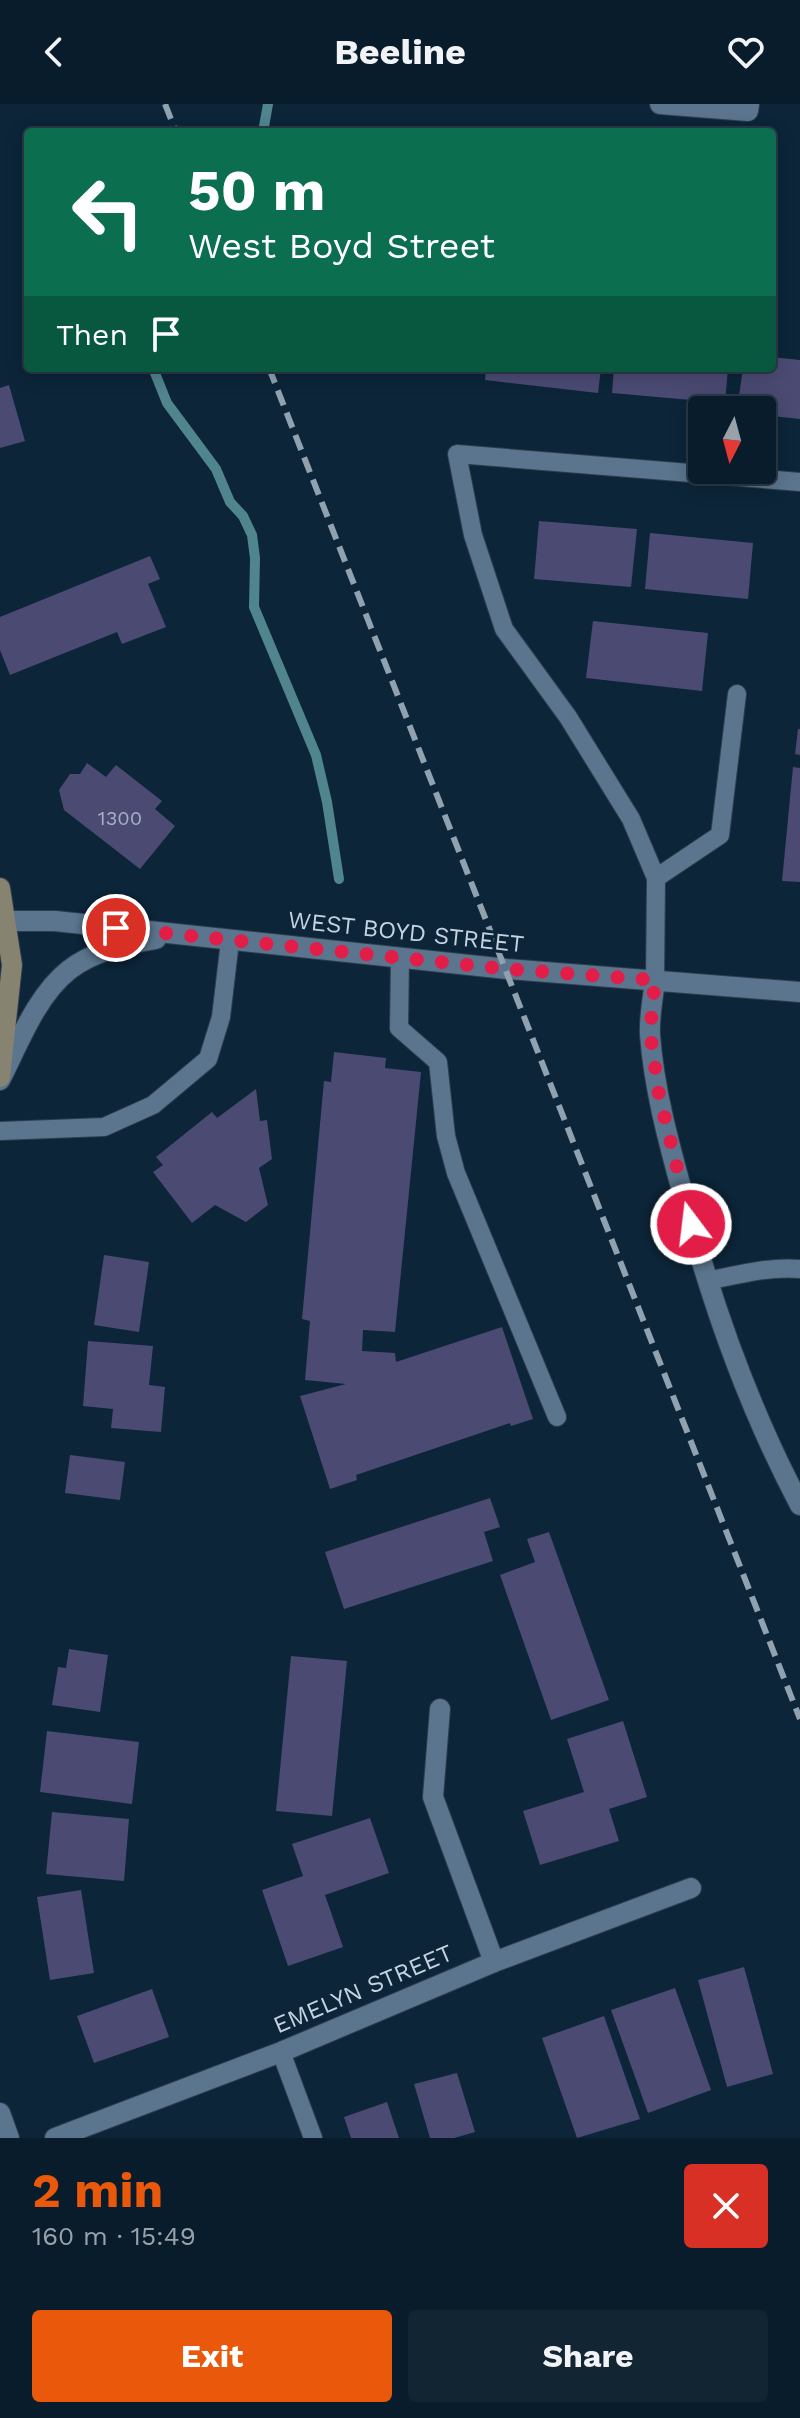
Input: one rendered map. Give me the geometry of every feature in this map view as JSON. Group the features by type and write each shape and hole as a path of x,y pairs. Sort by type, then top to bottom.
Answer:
{"main road":[{"path":"0,888 12,965 0,1078"}],"street":[{"path":"660,104 748,111 749,104"},
{"name":"WEST BOYD STREET","path":"4,921 55,921 400,958 800,992"},
{"path":"0,1078 37,1009 69,969 95,955 129,944 176,935"},
{"path":"655,980 650,1032 659,1095 707,1281 747,1392 800,1505"},
{"path":"440,1709 433,1797 494,1962"},
{"name":"EMELYN STREET","path":"55,2138 281,2052 494,1962 691,1888"},
{"path":"0,2113 9,2138"}],"lane":[{"path":"655,980 656,878 631,819 568,717 504,629 473,535 457,454 800,482"},
{"path":"656,878 720,835 737,694"},
{"path":"0,1131 104,1127 153,1105 208,1059 221,1017 230,941"},
{"path":"400,958 399,1028 438,1062 446,1136 456,1173 557,1417"},
{"path":"707,1281 787,1268 800,1269"},
{"path":"281,2052 313,2138"}],"building":[{"path":"776,357 800,360 800,419 776,416 776,396 739,396 742,372 776,372"},
{"path":"486,372 601,372 598,393 485,380"},
{"path":"614,372 728,372 726,396 688,396 688,400 612,393"},
{"path":"9,385 25,441 0,448 0,388"},
{"path":"539,521 637,529 631,587 534,579"},
{"path":"650,533 753,543 748,599 645,589"},
{"path":"150,556 160,579 148,584 166,627 122,644 117,632 10,675 0,650 0,617"},
{"path":"593,621 708,633 702,691 586,678"},
{"path":"800,729 800,755 795,754"},
{"path":"87,763 106,777 116,765 162,801 155,809 175,826 140,869 64,810 59,790 70,774 80,774"},
{"path":"793,767 800,768 800,882 782,881"},
{"path":"334,1052 386,1058 385,1068 421,1072 395,1332 363,1330 362,1351 395,1353 396,1362 502,1327 533,1419 511,1426 510,1423 356,1475 357,1480 330,1489 300,1396 346,1384 305,1380 310,1321 302,1319 324,1081 331,1082"},
{"path":"256,1089 260,1121 267,1120 272,1159 259,1168 268,1205 246,1222 215,1205 192,1223 153,1172 163,1165 156,1157 212,1112 217,1118"},
{"path":"104,1255 149,1262 139,1332 94,1325"},
{"path":"88,1341 153,1346 149,1385 165,1387 161,1432 111,1428 113,1409 83,1406"},
{"path":"70,1455 125,1462 120,1500 65,1493"},
{"path":"490,1498 500,1527 484,1532 493,1561 344,1609 325,1552"},
{"path":"549,1532 609,1700 551,1720 500,1575 535,1562 527,1539"},
{"path":"69,1649 108,1655 100,1712 52,1705 58,1667 66,1668"},
{"path":"291,1656 347,1661 332,1816 276,1811"},
{"path":"623,1721 647,1797 609,1809 619,1841 540,1865 523,1811 584,1792 567,1739"},
{"path":"47,1731 139,1742 132,1804 40,1792"},
{"path":"52,1812 129,1819 124,1881 46,1874"},
{"path":"370,1818 389,1873 325,1895 343,1947 288,1966 262,1890 303,1876 292,1844"},
{"path":"81,1890 94,1973 50,1980 37,1897"},
{"path":"744,1967 773,2074 727,2087 698,1980"},
{"path":"675,1988 711,2090 648,2113 611,2010"},
{"path":"152,1989 169,2037 94,2063 77,2016"},
{"path":"604,2016 640,2119 577,2138 542,2038"},
{"path":"457,2073 475,2132 454,2138 430,2138 414,2084"},
{"path":"387,2102 399,2138 351,2138 344,2117"}],"waterway":[{"path":"264,128 268,104"},
{"path":"155,372 167,403 216,469 230,502 243,516 252,535 254,607 316,755 339,879"}],"railway":[{"path":"165,104 174,128"},
{"path":"271,372 800,1719"}],"route":[{"path":"116,928 507,969 655,980 650,1032 659,1095 691,1224"}]}
